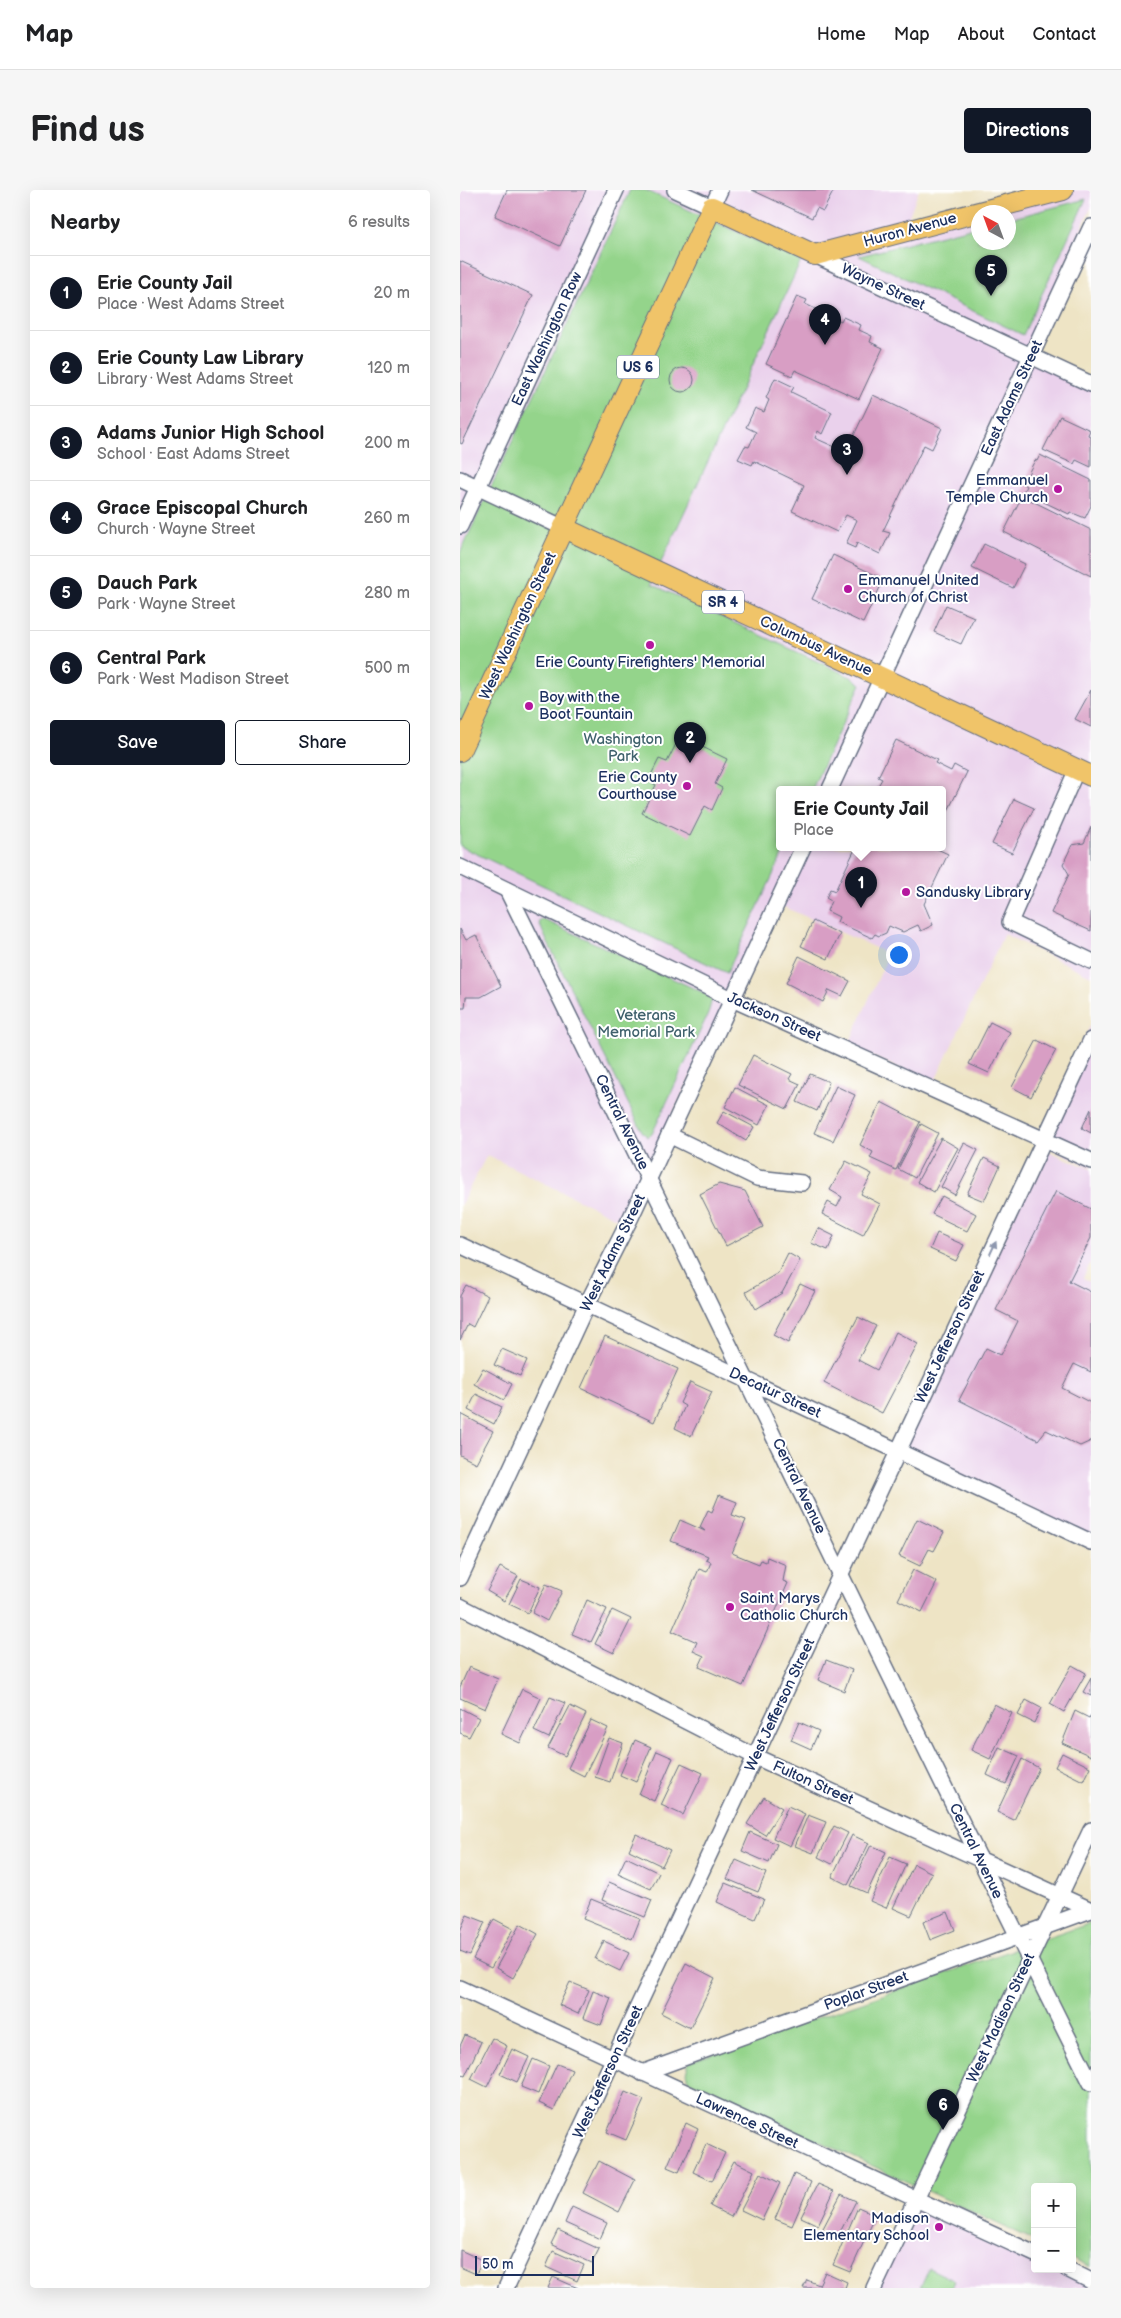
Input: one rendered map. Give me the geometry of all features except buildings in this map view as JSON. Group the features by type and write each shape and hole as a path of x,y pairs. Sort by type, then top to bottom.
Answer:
{"main road":[{"name":"Huron Avenue","path":"815,255 1063,190"},
{"name":"Wayne Street","path":"716,198 815,255"},
{"name":"US 6","path":"564,528 716,198"},
{"name":"Columbus Avenue","path":"564,528 1084,773"},
{"name":"West Washington Street","path":"460,751 564,528"}],"street":[{"name":"East Washington Row","path":"460,526 616,190"},
{"name":"Wayne Street","path":"675,190 716,198"},
{"name":"East Adams Street","path":"882,678 1091,226"},
{"name":"Wayne Street","path":"815,255 1091,384"},
{"name":"Columbus Avenue","path":"460,479 564,528"},
{"path":"831,786 882,678"},
{"path":"1084,773 1010,922 1091,961"},
{"name":"West Adams Street","path":"460,1578 801,851"},
{"name":"Jackson Street","path":"460,867 732,998 1091,1160"},
{"name":"Central Avenue","path":"507,890 748,1380 1017,1936 1091,2083"},
{"name":"West Jefferson Street","path":"506,2288 841,1575 897,1450 1091,1040"},
{"path":"669,1135 757,1178 802,1183"},
{"name":"Decatur Street","path":"460,1245 1091,1542"},
{"name":"Fulton Street","path":"460,1606 756,1757 1091,1910"},
{"name":"West Madison Street","path":"874,2288 1091,1830"},
{"name":"Poplar Street","path":"642,2073 1091,1910"},
{"name":"Lawrence Street","path":"460,1988 613,2061 1031,2252"},
{"path":"1074,2273 1091,2281"}],"shaded area":[{"path":"460,190 919,190 907,221 971,205 971,250 1016,250 1016,205 973,205 1034,190 1091,190 1091,208 1022,356 1091,388 1091,976 1004,934 934,1083 848,1046 889,954 773,902 622,1221 487,1155 460,1206"},
{"path":"1091,1024 1091,1167 1037,1142"},
{"path":"1045,1150 1091,1169 1091,1262 1083,1278 1091,1282 1091,1537 904,1449"},
{"name":"Madison Elementary School","path":"916,2199 1031,2252 1031,2273 1072,2273 1091,2288 874,2288"}],"green space":[{"name":"Washington Park","path":"630,190 645,190 801,261 651,584 851,677 861,684 813,786 776,786 776,851 784,851 727,973 460,846 460,553"},
{"path":"1086,199 1023,335 859,256 971,228 971,250 1016,250 1016,217"},
{"name":"Veterans Memorial Park","path":"542,919 704,993 712,999 708,1014 652,1134 648,1137 643,1133 547,941 539,923"},
{"path":"1091,1923 1091,2267 1076,2260 1076,2183 1031,2183 1031,2239 689,2081 686,2073 689,2062"},
{"path":"929,2268 955,2281 952,2288 920,2288"}],"place":[{"name":"Dauch Park","path":"991,296"},
{"name":"Grace Episcopal Church","path":"825,345"},
{"name":"Adams Junior High School","path":"847,475"},
{"name":"Emmanuel Temple Church","path":"1058,489"},
{"name":"Emmanuel United Church of Christ","path":"848,589"},
{"name":"Erie County Firefighters' Memorial","path":"650,645"},
{"name":"Boy with the Boot Fountain","path":"529,706"},
{"name":"Erie County Law Library","path":"690,763"},
{"name":"Erie County Courthouse","path":"687,786"},
{"name":"Sandusky Library","path":"906,892"},
{"name":"Erie County Jail","path":"861,908"},
{"name":"Saint Marys Catholic Church","path":"730,1607"},
{"name":"Central Park","path":"943,2130"},
{"name":"Madison Elementary School","path":"939,2227"}]}
